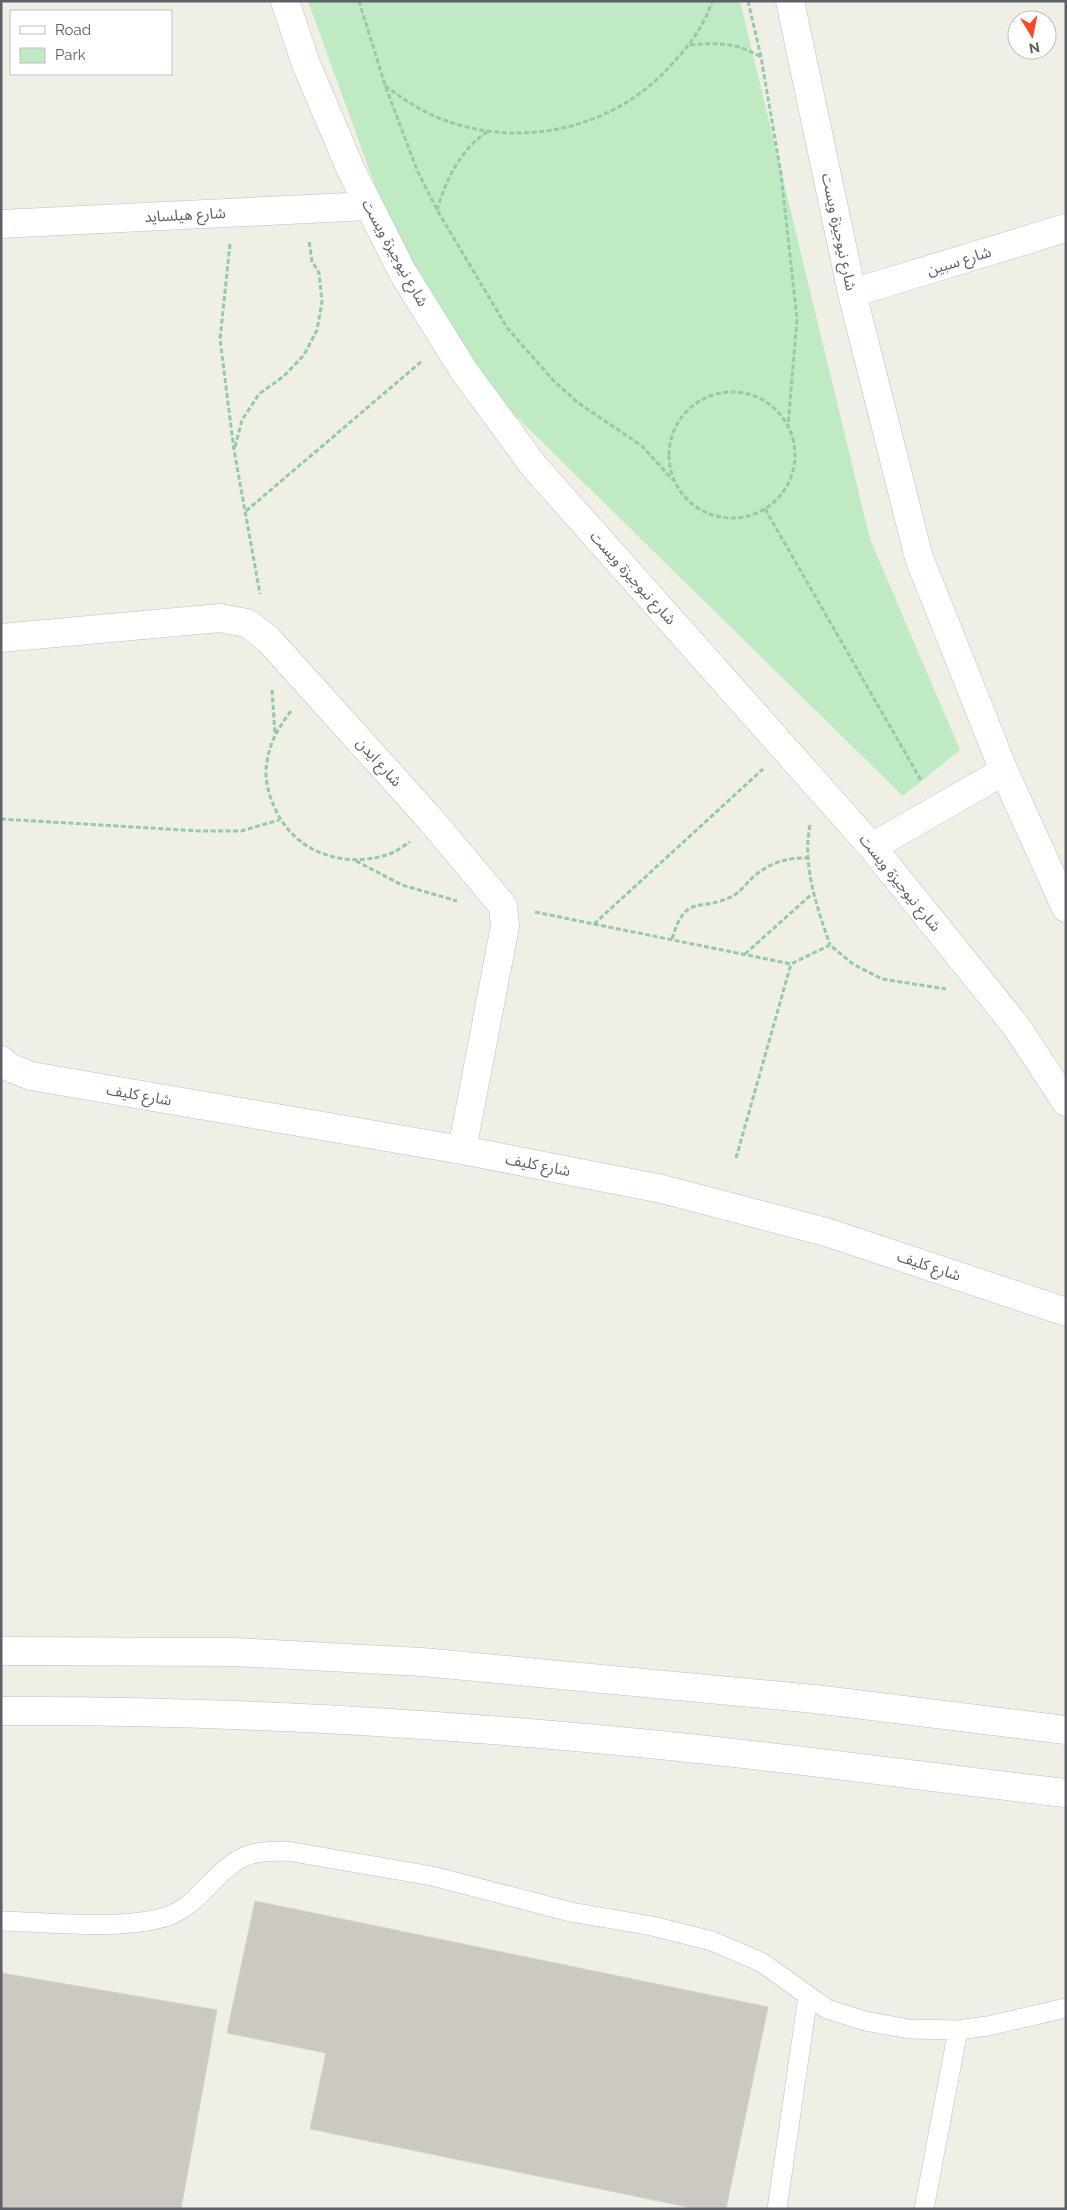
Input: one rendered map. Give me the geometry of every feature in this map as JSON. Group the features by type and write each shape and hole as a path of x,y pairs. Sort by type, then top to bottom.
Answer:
{"street":[{"name":"شارع نيوجيزة ويست","path":"285,1 306,64 351,170 403,273 464,371 533,465 872,847 1016,1026 1066,1102"},
{"name":"شارع نيوجيزة ويست","path":"790,1 852,293 919,558 1004,771 1066,908"},
{"name":"شارع هيلسايد","path":"1,224 369,206"},
{"name":"شارع سبين","path":"852,293 1066,228"},
{"name":"شارع ايدن","path":"1,638 220,618 247,623 268,639 431,820 503,906"},
{"path":"872,847 1004,771"},
{"path":"462,1150 505,926 503,906"},
{"name":"شارع كليف","path":"1,1060 9,1067 31,1076 462,1150 662,1190 826,1232 1066,1312"},
{"path":"1,1651 235,1652 422,1662 815,1699 1066,1730"},
{"path":"1,1711 218,1715 398,1724 547,1735 1066,1793"}],"lane":[{"path":"1,1922 144,1923 170,1916 193,1901 228,1867 246,1856 266,1851 287,1851 432,1876 571,1912 681,1932 712,1941 761,1962 827,2009 864,2021 909,2029 958,2030 988,2026 1066,2008"},
{"path":"777,2209 808,1996"},
{"path":"924,2209 958,2030"}],"path":[{"path":"359,1 385,85 418,170 437,210 508,329 530,355 577,402 642,446 673,480 685,499 703,511 723,518 745,517 765,509 780,497 790,481 795,463 794,444 788,426 777,410 761,399 743,393 724,393 705,398 689,409 677,424 670,443 669,462 673,480"},
{"path":"385,85 408,102 433,116 460,126 488,132 534,134 579,125 622,107 659,79 690,45 712,1"},
{"path":"748,1 761,57 781,174 798,319 788,426"},
{"path":"690,45 735,44 761,57"},
{"path":"437,210 446,184 462,156 474,141 488,132"},
{"path":"234,450 242,420 250,407 259,394 284,376 304,355 317,330 322,302 319,273 312,261 308,246 310,232 317,219 327,208"},
{"path":"233,213 220,339 234,450 268,639"},
{"path":"245,511 446,341"},
{"path":"765,509 938,809"},
{"path":"271,686 274,734 266,763 268,793 279,820 300,842 326,856 356,861 402,885 452,900 503,906 792,964 830,946"},
{"path":"274,734 292,710 316,693"},
{"path":"594,924 785,749"},
{"path":"818,785 807,839 812,894 830,946 853,964 882,979 949,990"},
{"path":"1,820 241,831 279,820"},
{"path":"356,861 385,856 402,847 411,842 431,820"},
{"path":"672,940 678,919 695,905 717,902 735,896 761,869 792,857 809,858"},
{"path":"745,954 812,894"},
{"path":"736,1158 792,964"}],"green space":[{"path":"308,1 740,1 870,539 960,750 903,796 427,329"}],"building":[{"path":"255,1901 768,2007 726,2209 697,2209 310,2129 326,2053 227,2033"},
{"path":"1,1973 217,2010 181,2209 1,2209"}]}
